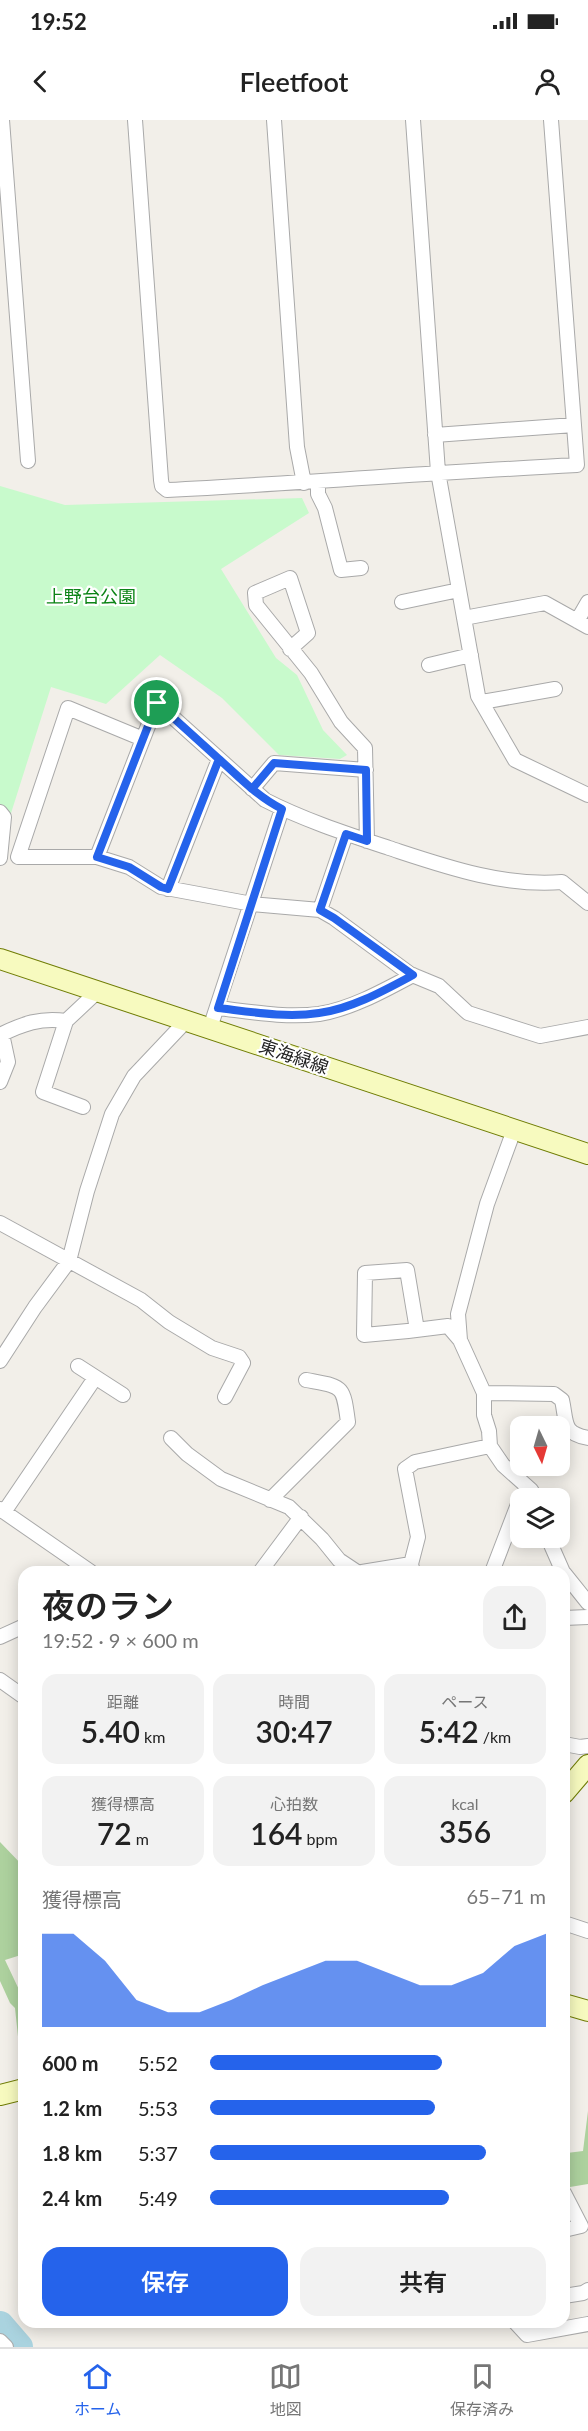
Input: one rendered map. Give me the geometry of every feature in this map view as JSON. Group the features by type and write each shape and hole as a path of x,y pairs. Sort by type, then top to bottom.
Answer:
{"main road":[{"name":"東海緑線","path":"0,959 588,1154"},
{"path":"570,1786 588,1765"},
{"path":"570,2006 588,2011"},
{"path":"0,2096 18,2091"}],"street":[{"path":"2,120 28,461"},
{"path":"135,120 162,486 168,490 578,465 551,120"},
{"path":"274,120 297,447 311,482 325,508 341,570 361,568"},
{"path":"412,120 438,472 478,696 515,760 588,795"},
{"path":"435,435 574,425"},
{"path":"290,649 308,633 290,578 255,593 256,604 290,649 310,673 341,722 365,747 367,841"},
{"path":"402,602 459,590"},
{"path":"465,618 545,603 583,624 588,602"},
{"path":"429,665 471,655"},
{"path":"482,702 555,689"},
{"path":"97,857 157,703 252,789 265,800 282,809 346,834 459,871 538,884 562,882 588,903"},
{"path":"143,739 68,708 18,857 97,857 129,867 168,889 252,904 320,910 413,975 440,986 468,1013 540,1036 588,1027"},
{"path":"168,889 219,759"},
{"path":"252,789 274,763 366,770"},
{"path":"210,1028 282,809"},
{"path":"0,812 4,817 0,858"},
{"path":"320,910 346,834"},
{"path":"218,1008 279,1015 321,1013 373,997 413,975"},
{"path":"83,1107 43,1092 66,1021 98,991"},
{"path":"0,1082 8,1062 1,1034 22,1024 50,1019 66,1021"},
{"path":"0,1361 35,1307 69,1261 87,1191 112,1114 134,1076 186,1021"},
{"path":"460,1340 458,1314 487,1204 514,1130"},
{"path":"0,1222 141,1300 169,1322 212,1348 238,1357 243,1363 225,1397"},
{"path":"417,1330 407,1270 365,1273 364,1335 417,1330 448,1326 460,1340 484,1394 484,1415 489,1431 490,1446 520,1488"},
{"path":"78,1366 123,1395"},
{"path":"82,1566 2,1511 95,1378"},
{"path":"270,1500 348,1422 345,1395 337,1386 306,1380"},
{"path":"484,1394 554,1394 562,1400 568,1430 574,1435 588,1438"},
{"path":"171,1438 187,1454 221,1479 289,1507 301,1517 339,1560 348,1566"},
{"path":"412,1566 418,1537 405,1469 415,1462 490,1446"},
{"path":"264,1566 301,1517"},
{"path":"495,1566 510,1533"},
{"path":"553,1548 561,1566"},
{"path":"570,1582 588,1603"},
{"path":"570,1618 588,1617"},
{"path":"0,1637 18,1629"},
{"path":"0,1680 18,1693"},
{"path":"570,1745 588,1746"},
{"path":"570,1925 588,1931"},
{"path":"570,2205 588,2240"},
{"path":"570,2229 581,2226"},
{"path":"570,2295 588,2290"},
{"path":"570,2327 588,2324"},
{"path":"521,2328 527,2335 566,2328"},
{"path":"0,2341 6,2347"}],"green space":[{"name":"上野台公園","path":"0,486 65,505 302,498 309,513 221,569 276,658 297,675 323,730 347,755 340,759 279,755 222,698 160,655 106,704 51,687 6,829 0,836"},
{"path":"0,1842 18,1861 18,1956 5,1960 18,1988 18,2036 15,2008 10,2003 0,1981"},
{"path":"588,2111 588,2184 570,2187 570,2153 583,2151"}],"waterway":[{"path":"0,2325 19,2347"}],"route":[{"path":"157,703 97,857 129,867 168,889 219,759 252,789 274,763 366,770 367,841 346,834 320,910 413,975 373,997 321,1013 279,1015 218,1008 282,809 265,800 252,789 219,759 157,703"}]}
